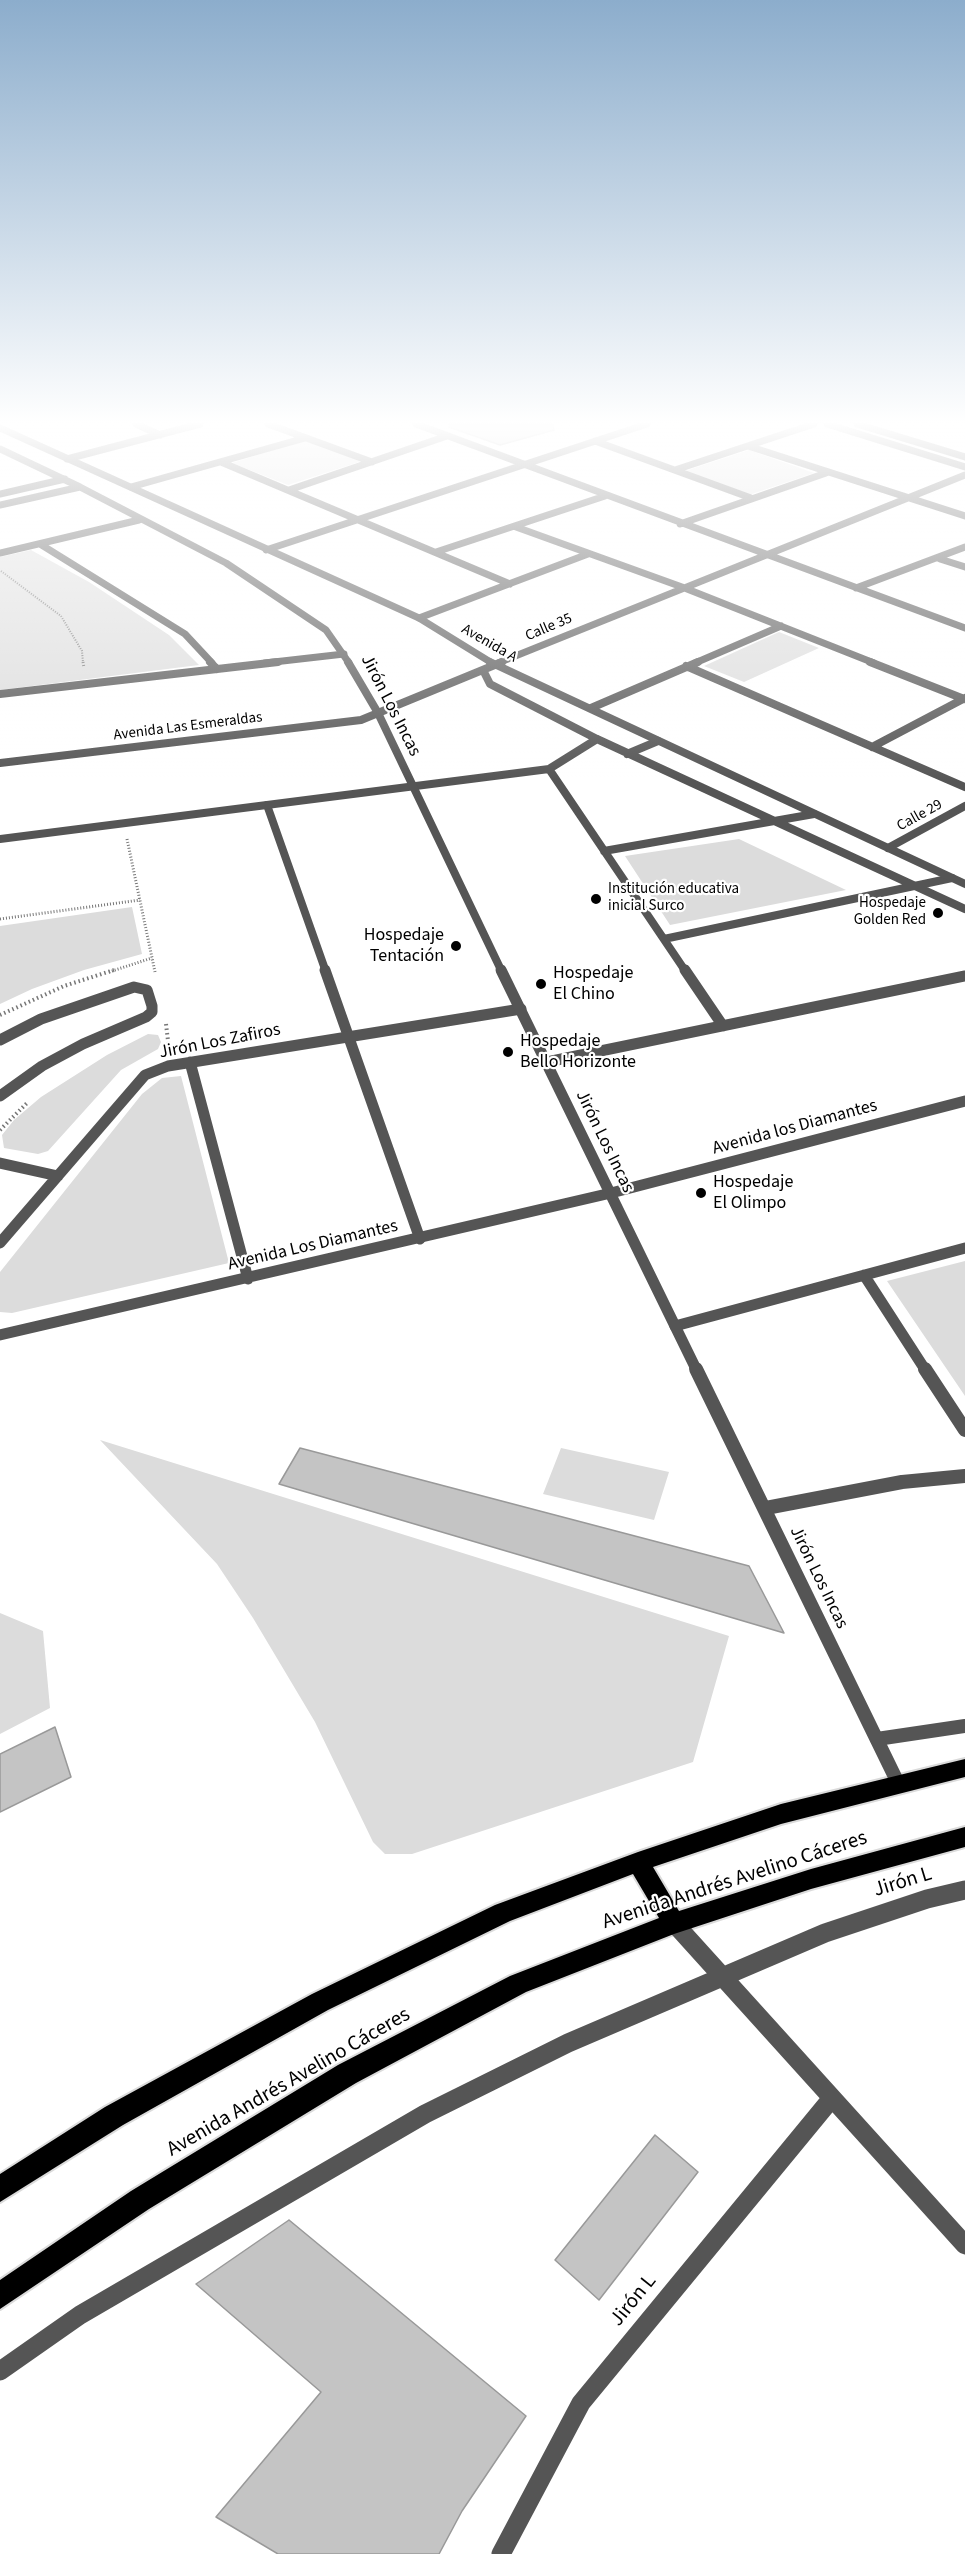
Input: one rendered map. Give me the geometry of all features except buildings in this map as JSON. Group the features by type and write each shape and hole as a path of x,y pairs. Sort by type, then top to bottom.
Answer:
{"highway":[{"path":"0,2189 114,2116 320,2002 503,1914 638,1862 781,1814 965,1768"},
{"name":"Avenida Andrés Avelino Cáceres","path":"0,2296 140,2200 347,2074 518,1984 674,1923 811,1879 965,1837"},
{"path":"638,1862 674,1923"}],"street":[{"path":"0,553 43,543"},
{"name":"Jirón Los Incas","path":"185,543 226,564 326,630 344,654 378,713 898,1783"},
{"name":"Avenida A","path":"251,543 419,618 495,665 965,884"},
{"path":"266,550 287,543"},
{"path":"416,543 510,584"},
{"path":"436,552 463,543"},
{"path":"560,543 682,587 965,698"},
{"path":"732,543 965,628"},
{"name":"Calle 35","path":"378,713 793,543"},
{"path":"40,544 185,634 218,669"},
{"path":"856,588 940,559 965,547"},
{"path":"419,618 588,554"},
{"path":"940,559 965,567"},
{"path":"591,708 781,626"},
{"path":"0,694 344,654"},
{"path":"686,666 965,787"},
{"path":"483,670 490,684 627,754 965,909"},
{"path":"872,747 965,698"},
{"name":"Avenida Las Esmeraldas","path":"0,763 361,720 378,713"},
{"path":"0,839 549,769 597,739"},
{"path":"627,754 658,741"},
{"path":"549,769 723,1026"},
{"path":"267,805 420,1239"},
{"name":"Calle 29","path":"888,848 965,806"},
{"path":"604,851 814,814"},
{"path":"664,939 951,878"},
{"path":"547,1062 965,976"},
{"path":"0,1040 41,1019 87,1001 134,987 147,990 152,1006 152,1012 146,1017 82,1044 42,1066 0,1096"},
{"name":"Jirón Los Zafiros","path":"0,1243 145,1075 168,1066 190,1062 521,1009"},
{"path":"190,1062 248,1279"},
{"name":"Avenida los Diamantes","path":"633,1187 965,1101"},
{"path":"0,1162 58,1176"},
{"name":"Avenida Los Diamantes","path":"0,1335 420,1239 633,1187"},
{"path":"675,1326 965,1248"},
{"path":"864,1275 965,1430"},
{"path":"766,1508 902,1482 965,1476"},
{"path":"878,1739 965,1726"},
{"name":"Jirón L","path":"0,2371 80,2315 425,2114 568,2043 825,1933 927,1899 965,1890"},
{"path":"674,1923 965,2245"},
{"name":"Jirón L","path":"501,2554 581,2403 832,2098"}],"path":[{"path":"0,570 61,616 82,651 86,684"},
{"path":"123,823 157,981"},
{"path":"0,919 140,900"},
{"path":"0,1015 64,986 152,958"},
{"path":"164,1015 169,1051"}],"shaded area":[{"path":"31,550 89,582 169,635 199,665 0,690 0,557"},
{"path":"779,632 819,648 744,682 704,666"},
{"path":"739,839 846,890 670,925 625,856"},
{"path":"132,907 142,954 84,970 32,989 0,1004 0,926"},
{"path":"148,1034 158,1035 161,1042 158,1049 121,1070 48,1151 38,1154 4,1148 2,1135 14,1120 41,1097 107,1055"},
{"path":"181,1076 229,1263 12,1313 0,1312 0,1272 142,1094 162,1078"},
{"path":"965,1261 965,1396 887,1281"},
{"path":"100,1440 729,1636 693,1762 412,1854 385,1854 373,1842 315,1722 253,1618 217,1564"},
{"path":"561,1448 669,1472 654,1520 543,1494"},
{"path":"0,1613 43,1631 50,1708 0,1734"}],"place":[{"name":"Institución educativa inicial Surco","path":"596,899"},
{"name":"Hospedaje Golden Red","path":"938,913"},
{"name":"Hospedaje Tentación","path":"456,946"},
{"name":"Hospedaje El Chino","path":"541,984"},
{"name":"Hospedaje Bello Horizonte","path":"508,1052"},
{"name":"Hospedaje El Olimpo","path":"701,1193"}]}
